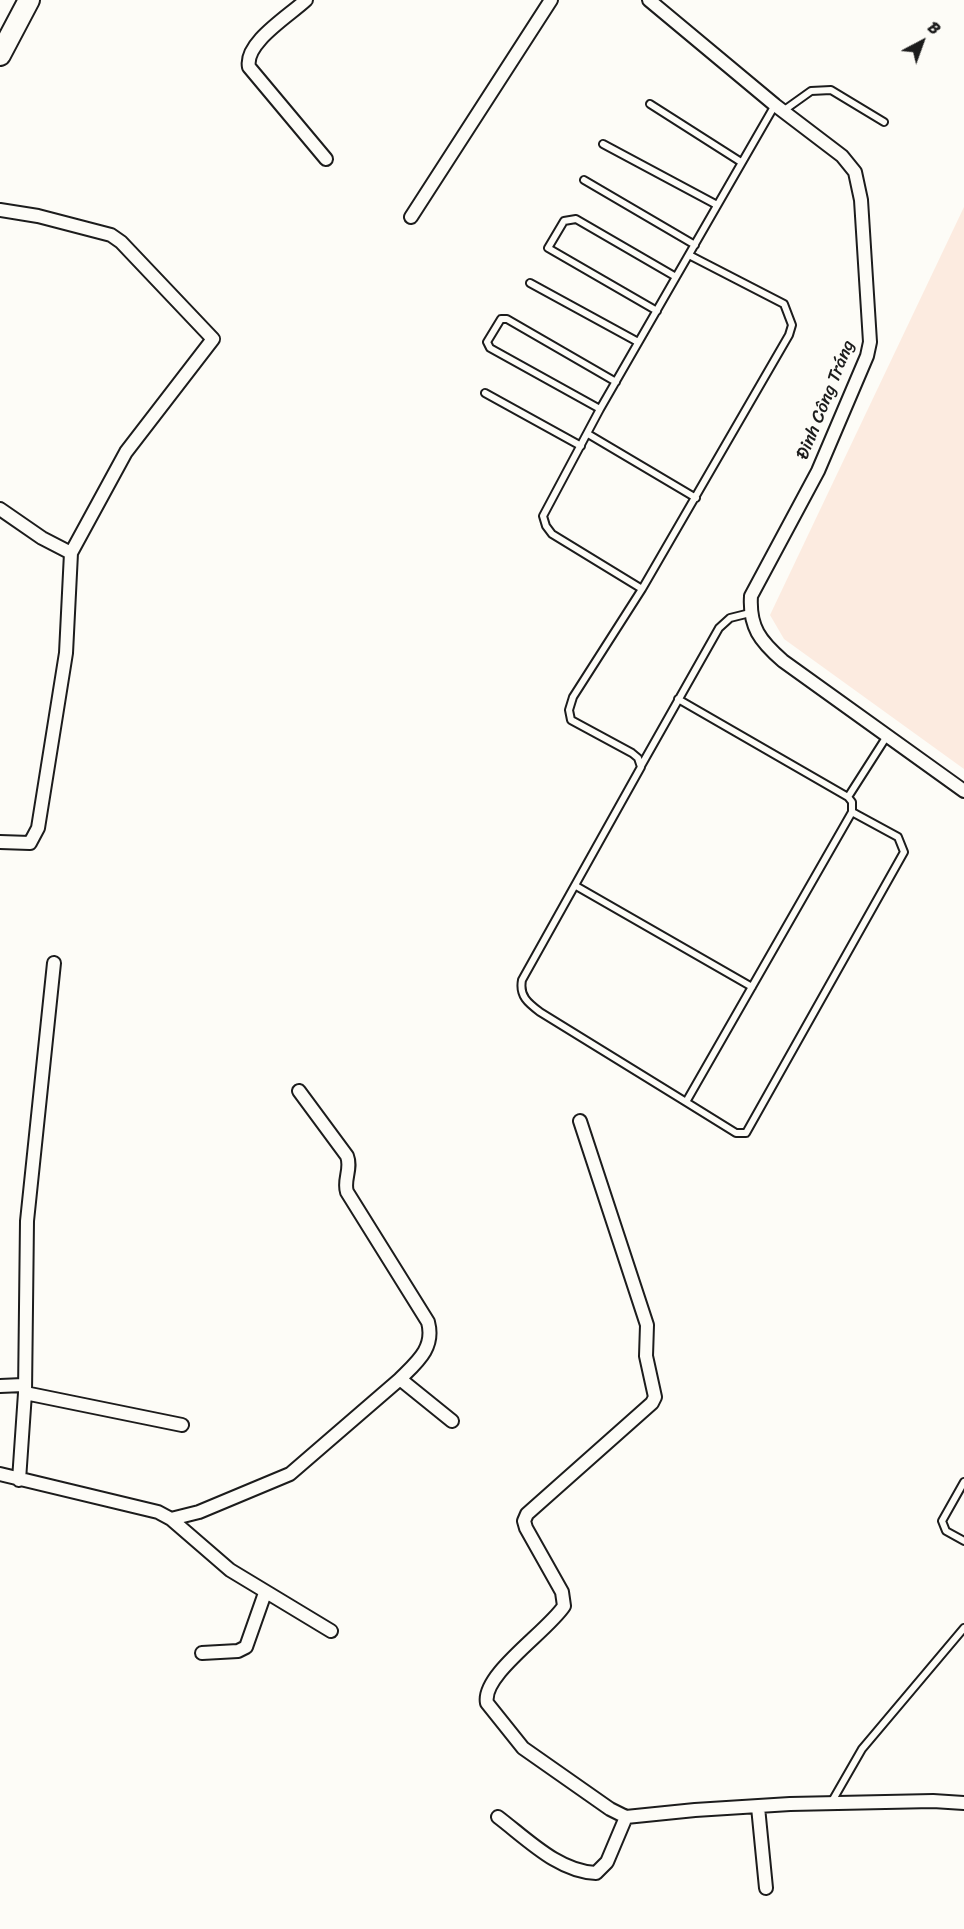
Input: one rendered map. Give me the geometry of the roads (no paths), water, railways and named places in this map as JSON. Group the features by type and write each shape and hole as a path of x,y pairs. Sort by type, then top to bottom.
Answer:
{"main road":[{"path":"0,54 29,0"}],"street":[{"path":"306,0 260,40 250,52 248,60 249,67 326,159"},
{"path":"411,217 509,60 551,0"},
{"name":"Đinh Công Tráng","path":"649,0 779,108 842,156 855,172 861,200 870,342 841,422 752,596 750,613"},
{"path":"0,210 38,216 111,235 121,242 213,339 126,452 71,553 66,653 39,828 30,843 0,842"},
{"path":"1,513 71,553"},
{"path":"750,613 754,628 763,644 964,791"},
{"path":"19,1480 24,1389 27,1221 54,963"},
{"path":"171,1519 199,1512 290,1474 400,1379 427,1349 431,1333 428,1322 347,1192 345,1187 350,1168 347,1156 299,1091"},
{"path":"580,1121 647,1326 646,1356 655,1397 527,1514 524,1521 526,1528 562,1592 564,1606 492,1680 485,1696 487,1703 523,1748 610,1809 626,1817 831,1803 964,1803"},
{"path":"400,1379 452,1421"},
{"path":"0,1386 24,1389 182,1425"},
{"path":"0,1474 142,1508 171,1519 218,1561 265,1593 331,1632"},
{"path":"202,1653 238,1651 246,1647 265,1593"},
{"path":"758,1807 766,1888"},
{"path":"498,1817 563,1864 580,1873 596,1873 607,1862 626,1817"}],"lane":[{"path":"642,589 552,534 543,516 547,506 741,162 779,108 811,92 831,90 884,122"},
{"path":"650,104 741,162"},
{"path":"603,144 717,205"},
{"path":"584,180 695,245"},
{"path":"657,311 548,248 554,235 564,220 576,219 676,276"},
{"path":"641,767 638,758 632,753 571,720 569,710 573,697 642,589 696,498 789,335 792,324 784,304 689,255"},
{"path":"530,284 638,342"},
{"path":"600,410 490,348 487,342 501,319 507,319 616,382"},
{"path":"485,393 581,446"},
{"path":"588,434 696,498"},
{"path":"750,613 730,618 718,628 522,980 522,994 526,1001 540,1012 736,1133 746,1133 904,852 898,837 852,812"},
{"path":"678,699 848,797 852,802 852,812 686,1102"},
{"path":"848,797 887,736"},
{"path":"576,886 752,987"},
{"path":"964,1482 942,1521 946,1531 964,1541"},
{"path":"831,1803 862,1749 964,1628"}]}
